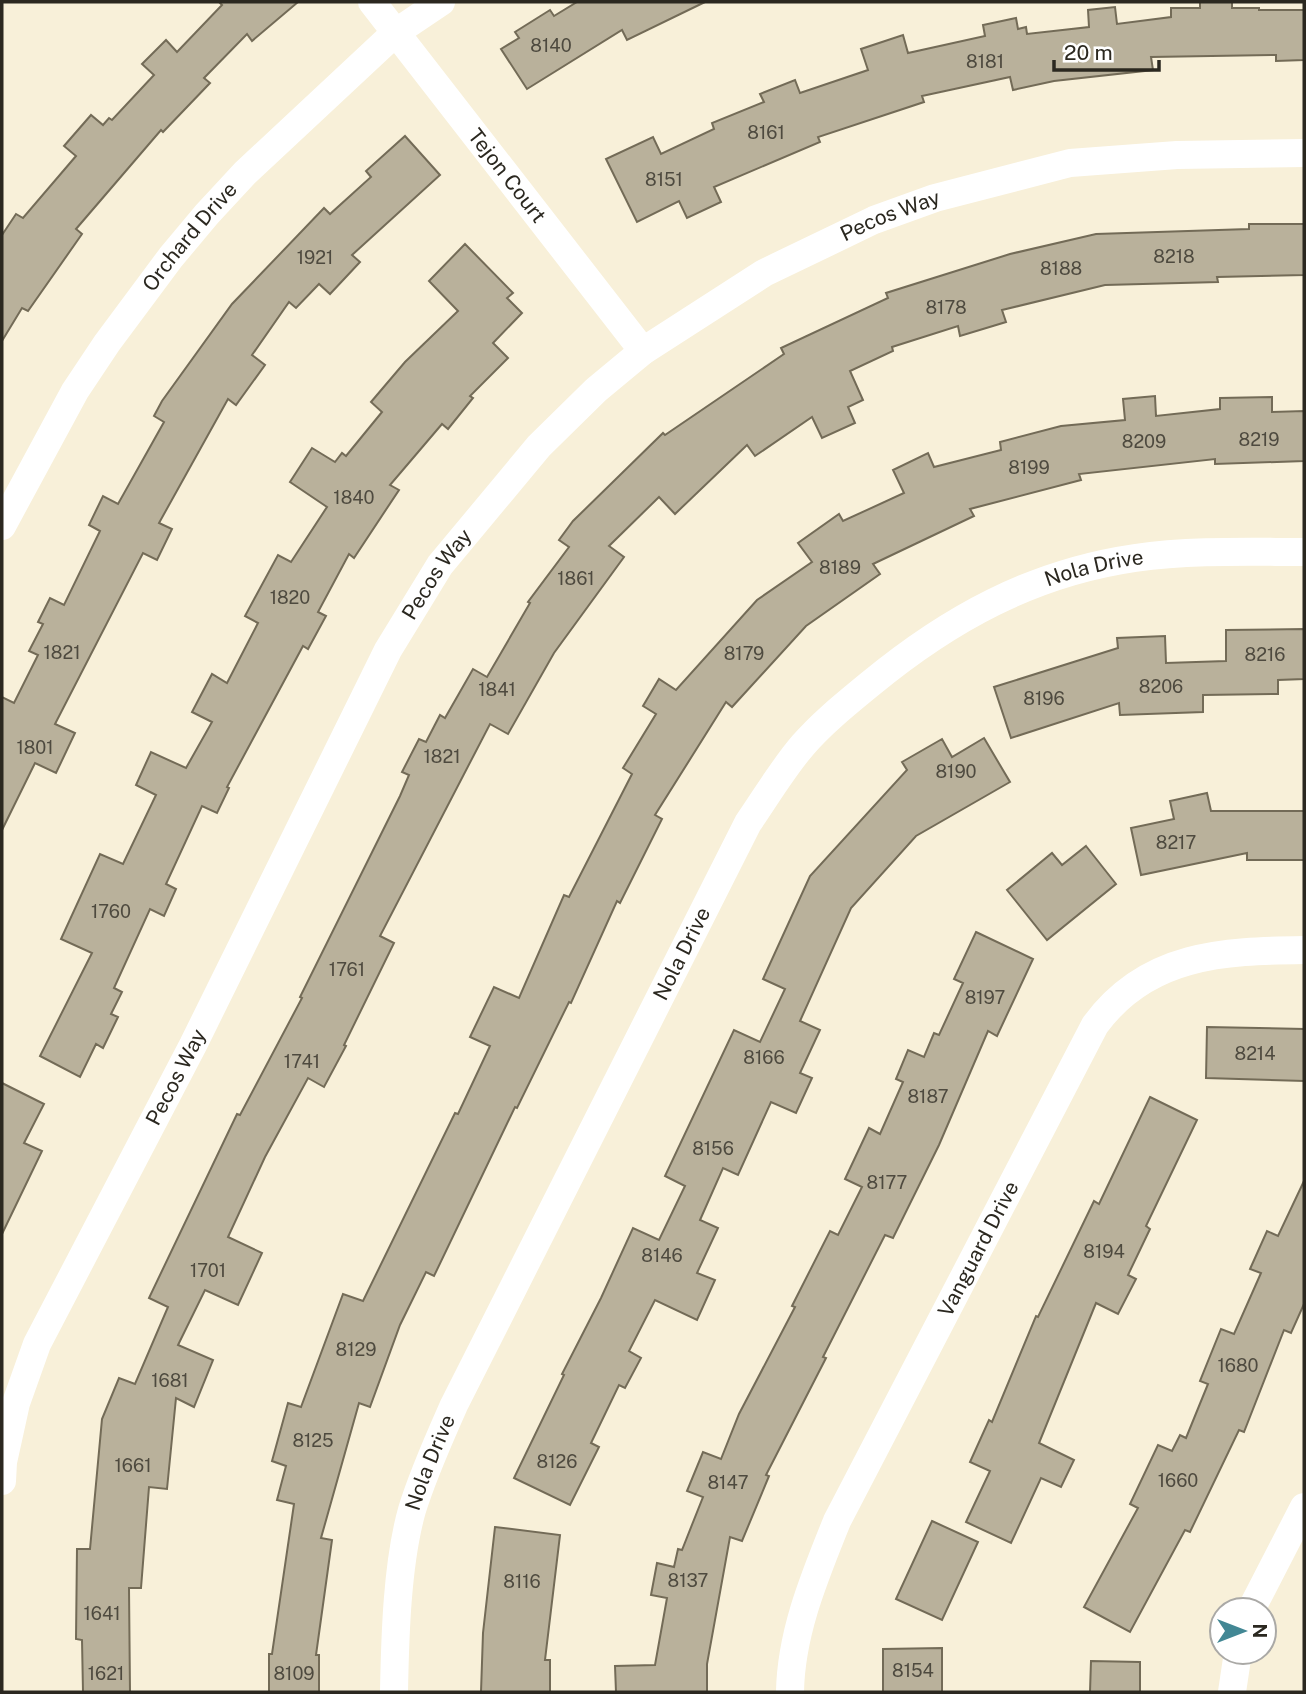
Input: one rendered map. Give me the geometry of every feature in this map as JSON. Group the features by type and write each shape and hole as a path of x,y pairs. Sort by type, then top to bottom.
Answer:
{"street":[{"name":"Tejon Court","path":"372,2 643,351"},
{"name":"Orchard Drive","path":"2,526 75,391 171,257 245,173 395,33 441,2"},
{"name":"Pecos Way","path":"2,1481 3,1462 16,1404 37,1344 193,1045 388,650 440,565 539,446 596,390 643,351 765,273 874,220 935,198 1069,163 1177,155 1304,153"},
{"name":"Nola Drive","path":"394,1692 395,1640 405,1545 423,1479 454,1405 748,822 802,746 840,708 909,653 959,619 1014,592 1097,565 1135,558 1184,552 1304,552"},
{"name":"Vanguard Drive","path":"790,1692 798,1628 813,1580 837,1521 1095,1025 1106,1010 1142,979 1176,963 1214,954 1304,950"},
{"path":"1258,1596 1304,1507"},
{"path":"1232,1692 1236,1666"}],"building":[{"path":"219,2 298,2 252,41 247,34 204,78 210,83 163,132 161,130 76,229 82,234 28,311 22,308 2,341 2,235 16,214 23,218 76,156 64,146 91,115 103,125 109,118 112,120 154,75 142,64 166,40 177,52 222,5"},
{"path":"577,2 705,2 627,40 622,30 527,89 501,49 519,38 515,32 550,10 554,16"},
{"path":"1200,2 1232,2 1232,8 1304,10 1304,60 1276,61 1276,55 1151,57 1153,70 1054,81 1013,90 1010,77 922,96 924,102 818,137 820,142 714,187 721,202 687,218 679,201 637,222 606,159 653,137 661,154 714,129 712,123 764,102 760,94 795,80 800,93 868,70 861,49 903,35 908,53 985,36 983,25 1016,18 1018,29 1026,27 1027,34 1089,27 1088,10 1115,7 1117,24 1171,17 1171,8 1200,8"},
{"path":"405,136 440,175 352,255 360,262 330,294 319,284 296,308 289,302 252,355 265,365 236,405 228,399 159,523 172,529 157,560 143,553 55,724 75,733 56,773 35,763 2,830 2,697 14,703 38,655 29,651 43,624 38,622 50,598 64,605 100,531 89,525 103,496 118,504 164,422 154,416 162,401 232,304 324,208 330,214 371,177 366,171"},
{"path":"1249,224 1304,224 1304,275 1217,277 1218,282 1105,285 1002,310 1006,322 960,336 958,326 892,347 893,351 850,371 863,400 848,407 855,423 822,438 812,417 755,456 747,445 675,514 659,497 609,546 624,557 554,653 508,734 490,724 380,936 394,943 344,1045 346,1046 324,1087 308,1078 265,1157 228,1237 262,1253 238,1305 205,1290 178,1345 213,1360 194,1407 176,1398 167,1489 149,1487 141,1588 129,1588 130,1692 83,1692 82,1640 76,1639 77,1549 90,1549 102,1419 119,1378 135,1384 168,1307 149,1298 237,1114 240,1115 302,998 300,997 400,796 409,775 402,772 419,739 426,742 440,715 445,718 473,669 487,677 530,603 528,602 569,547 559,540 573,521 663,433 665,435 784,354 781,348 888,298 886,293 1010,254 1096,234 1249,229"},
{"path":"465,244 513,293 507,298 522,313 493,343 508,358 470,396 473,398 448,429 442,424 390,485 399,490 354,558 349,554 318,612 326,616 308,649 303,646 227,787 229,788 217,813 202,806 166,884 176,889 164,916 150,909 114,988 122,992 111,1014 118,1017 103,1048 96,1044 80,1077 40,1056 92,953 61,939 100,854 123,864 156,795 136,785 151,752 186,768 212,722 192,712 212,674 227,683 258,623 245,616 278,555 291,562 327,507 290,482 312,448 335,462 342,453 346,456 382,412 371,402 405,362 458,311 429,281"},
{"path":"1155,396 1156,416 1220,409 1220,398 1272,397 1272,412 1304,411 1304,461 1215,464 1215,459 1079,474 1081,480 970,509 974,516 873,564 880,574 806,626 732,707 726,702 655,815 662,819 620,903 617,901 571,1003 569,1002 517,1108 515,1107 434,1276 426,1272 400,1325 370,1407 359,1403 321,1538 332,1540 316,1655 319,1655 319,1692 269,1692 269,1654 272,1654 294,1504 277,1500 286,1466 272,1461 288,1403 301,1407 343,1294 363,1301 455,1113 458,1114 490,1046 470,1037 494,987 519,998 564,895 569,897 632,774 623,768 656,714 643,706 659,679 676,690 757,600 812,562 798,543 839,514 843,521 904,493 893,470 928,453 934,467 1001,450 1000,442 1061,426 1125,420 1123,399"},
{"path":"1304,629 1304,679 1278,680 1278,694 1203,695 1203,712 1120,715 1119,703 1011,738 994,687 1118,648 1117,638 1165,636 1166,663 1226,661 1226,630"},
{"path":"984,738 1010,782 916,836 851,908 800,1021 820,1030 800,1073 812,1078 796,1113 771,1102 738,1175 723,1168 700,1220 718,1228 697,1273 715,1280 697,1320 655,1300 629,1351 641,1358 625,1388 619,1385 591,1443 599,1447 570,1505 514,1478 633,1228 659,1240 685,1186 665,1176 734,1030 760,1042 785,989 763,979 810,876 907,770 902,762 942,739 952,757"},
{"path":"1207,793 1211,811 1304,811 1304,860 1247,860 1247,853 1141,875 1131,828 1174,819 1170,801"},
{"path":"1086,846 1116,884 1047,940 1007,890 1052,853 1062,865"},
{"path":"976,932 1033,959 997,1036 988,1031 939,1145 893,1238 885,1235 823,1357 826,1358 766,1475 769,1476 742,1541 730,1537 707,1664 707,1692 616,1692 615,1666 655,1665 667,1598 651,1595 657,1563 674,1567 678,1549 682,1550 703,1497 687,1491 703,1452 721,1459 739,1414 795,1307 792,1306 830,1231 838,1235 862,1187 845,1179 869,1128 880,1134 903,1082 896,1079 908,1050 924,1057 934,1033 939,1035 963,983 954,979"},
{"path":"1207,1027 1304,1029 1304,1081 1206,1078"},
{"path":"2,1083 44,1104 24,1143 42,1151 2,1234"},
{"path":"1150,1097 1197,1120 1146,1226 1150,1229 1128,1275 1136,1279 1118,1314 1096,1303 1039,1443 1074,1460 1061,1487 1041,1478 1011,1543 966,1522 990,1471 970,1462 989,1420 992,1422 1036,1316 1038,1317 1094,1201 1099,1204"},
{"path":"1304,1181 1304,1304 1291,1333 1284,1330 1244,1432 1239,1430 1190,1532 1185,1530 1130,1632 1084,1607 1138,1508 1130,1504 1158,1445 1172,1451 1180,1435 1186,1438 1208,1384 1200,1381 1221,1329 1234,1334 1261,1273 1250,1269 1267,1231 1278,1236"},
{"path":"932,1521 978,1542 942,1620 896,1599"},
{"path":"495,1527 560,1535 545,1660 550,1660 550,1692 481,1692 483,1633"},
{"path":"942,1648 942,1692 883,1692 883,1649"},
{"path":"1091,1661 1140,1662 1140,1692 1090,1692"}]}
